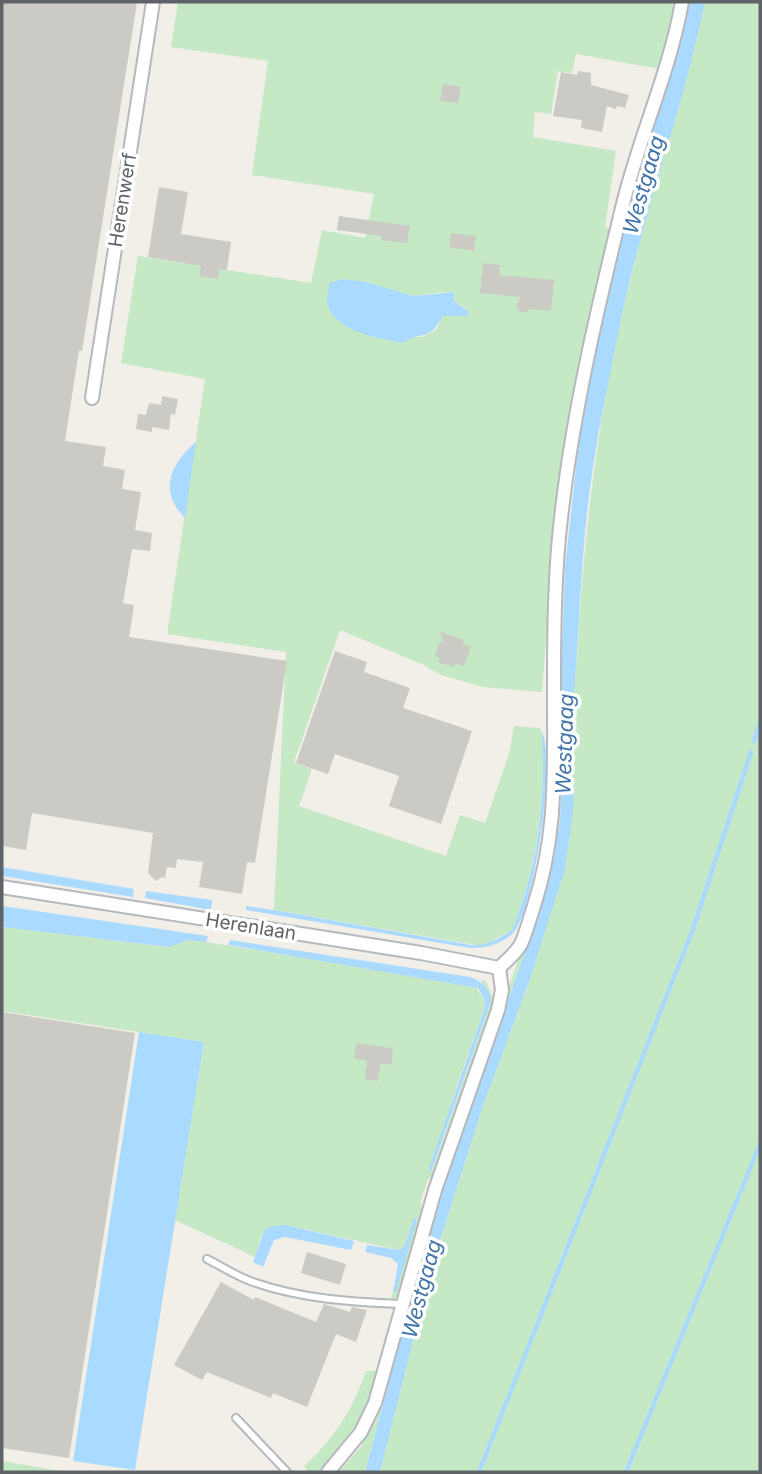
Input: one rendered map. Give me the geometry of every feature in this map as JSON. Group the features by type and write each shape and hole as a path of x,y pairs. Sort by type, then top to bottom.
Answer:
{"street":[{"name":"Herenwerf","path":"92,398 153,2"},
{"path":"328,1472 361,1432 375,1403 435,1190 498,1010 502,990 499,968 520,946 540,886 551,836 555,792 554,607 559,536 568,472 583,387 625,197 665,70 682,2"},
{"name":"Herenlaan","path":"2,887 499,968"}],"lane":[{"path":"207,1259 254,1283 299,1294 350,1302 401,1304"},
{"path":"236,1418 287,1472"}],"green space":[{"path":"178,2 675,2 660,69 576,54 572,73 558,71 551,114 535,112 533,137 616,151 605,227 613,229 586,332 566,437 542,692 483,687 441,675 424,665 340,630 294,762 312,769 299,806 446,856 460,815 485,823 509,754 514,726 540,728 544,752 542,796 530,874 512,930 482,946 274,910 286,652 167,634 205,379 121,363 138,256 311,283 322,230 365,238 374,194 252,175 268,61 171,47","holes":["366,282 414,296 454,293 454,301 465,308 467,316 443,316 436,330 422,337 382,338 345,326 336,318"]},
{"path":"705,2 760,2 760,1472 380,1472 431,1269 483,1106 529,982 574,770 572,728 568,727 568,718 576,667 589,509 603,410 634,264"},
{"path":"557,725 560,725 560,812 553,863 544,896 452,1164 365,1472 339,1472 360,1448 375,1422 417,1264 540,897"},
{"path":"2,927 168,947 189,940 206,942 475,986 485,1001 483,1013 456,1088 432,1171 491,1001 481,981 485,980 493,997 491,1013 438,1173 428,1179 421,1200 422,1221 400,1295 391,1300 393,1292 396,1293 412,1222 404,1247 399,1250 285,1225 261,1237 255,1257 175,1220 204,1042 2,1011"},
{"path":"366,1371 381,1371 362,1413 329,1460 318,1472 309,1472 304,1466 325,1445 341,1423"},
{"path":"2,1461 66,1472 2,1472"}],"water":[{"name":"Westgaag","path":"689,2 705,2 686,83 629,283 592,474 572,717 568,718 568,726 572,728 574,804 565,869 529,982 483,1106 431,1269 380,1472 365,1472 429,1232 472,1100 529,942 553,862 560,820 562,781 561,671 565,568 580,431 627,208 683,34"},
{"path":"344,279 366,282 414,296 454,292 454,301 468,311 468,316 443,316 429,333 403,343 360,333 341,322 328,306 329,283"},
{"path":"196,442 185,518 172,498 171,478 180,459"},
{"path":"542,732 546,747 545,800 536,864 522,917 514,932 505,940 488,947 470,948 246,910 246,906 274,910 471,945 488,943 512,930 528,882 538,832 543,782"},
{"path":"2,867 134,889 133,897 2,876"},
{"path":"146,891 212,900 211,910 145,898"},
{"path":"2,906 208,936 206,942 189,940 169,947 2,927"},
{"path":"230,940 470,977 484,985 491,1001 431,1172 429,1170 432,1159 483,1013 485,1001 478,988 228,945"},
{"path":"139,1032 204,1042 135,1470 73,1461"},
{"path":"414,1218 417,1219 396,1293 393,1292 398,1264 391,1258 365,1252 367,1245 399,1250 404,1247"},
{"path":"285,1225 354,1241 351,1250 285,1237 274,1240 263,1267 253,1262 265,1229"}],"building":[{"path":"2,2 137,2 82,351 79,350 65,441 106,447 103,466 125,470 122,489 141,492 135,530 152,533 150,551 132,549 123,603 134,605 129,637 287,661 255,863 247,862 242,894 199,887 203,862 177,859 176,868 167,867 165,878 156,881 148,873 153,833 32,813 26,850 3,846 2,843"},
{"path":"578,71 591,73 591,85 629,95 625,108 607,106 602,132 581,128 582,120 553,116 561,72 577,75"},
{"path":"443,84 461,87 458,103 440,101"},
{"path":"159,187 188,192 181,234 231,242 227,270 219,269 218,279 199,276 201,266 148,257"},
{"path":"339,216 410,226 407,243 381,240 382,236 337,230"},
{"path":"451,233 476,236 474,251 449,247"},
{"path":"483,263 500,265 499,275 554,280 551,311 529,309 520,312 516,306 521,297 480,293"},
{"path":"162,396 178,399 175,415 171,414 169,430 152,427 152,432 136,429 138,414 146,415 149,403 161,405"},
{"path":"439,631 464,640 462,644 471,647 464,666 455,663 454,667 438,662 440,658 435,656 440,642 444,643"},
{"path":"335,651 367,662 364,672 410,688 403,708 472,731 441,824 389,806 399,776 335,754 328,774 296,763"},
{"path":"2,1012 135,1033 69,1458 2,1448"},
{"path":"356,1043 391,1048 393,1051 391,1065 381,1063 377,1081 365,1079 367,1061 354,1058"},
{"path":"307,1252 346,1264 340,1285 301,1273"},
{"path":"221,1282 254,1300 255,1297 316,1322 324,1304 350,1312 352,1307 367,1310 356,1342 336,1334 307,1407 273,1393 271,1398 207,1372 202,1380 174,1365"}],"waterway":[{"path":"754,741 760,722"},
{"path":"479,1472 693,929 751,752"},
{"path":"626,1472 760,1144"}]}
